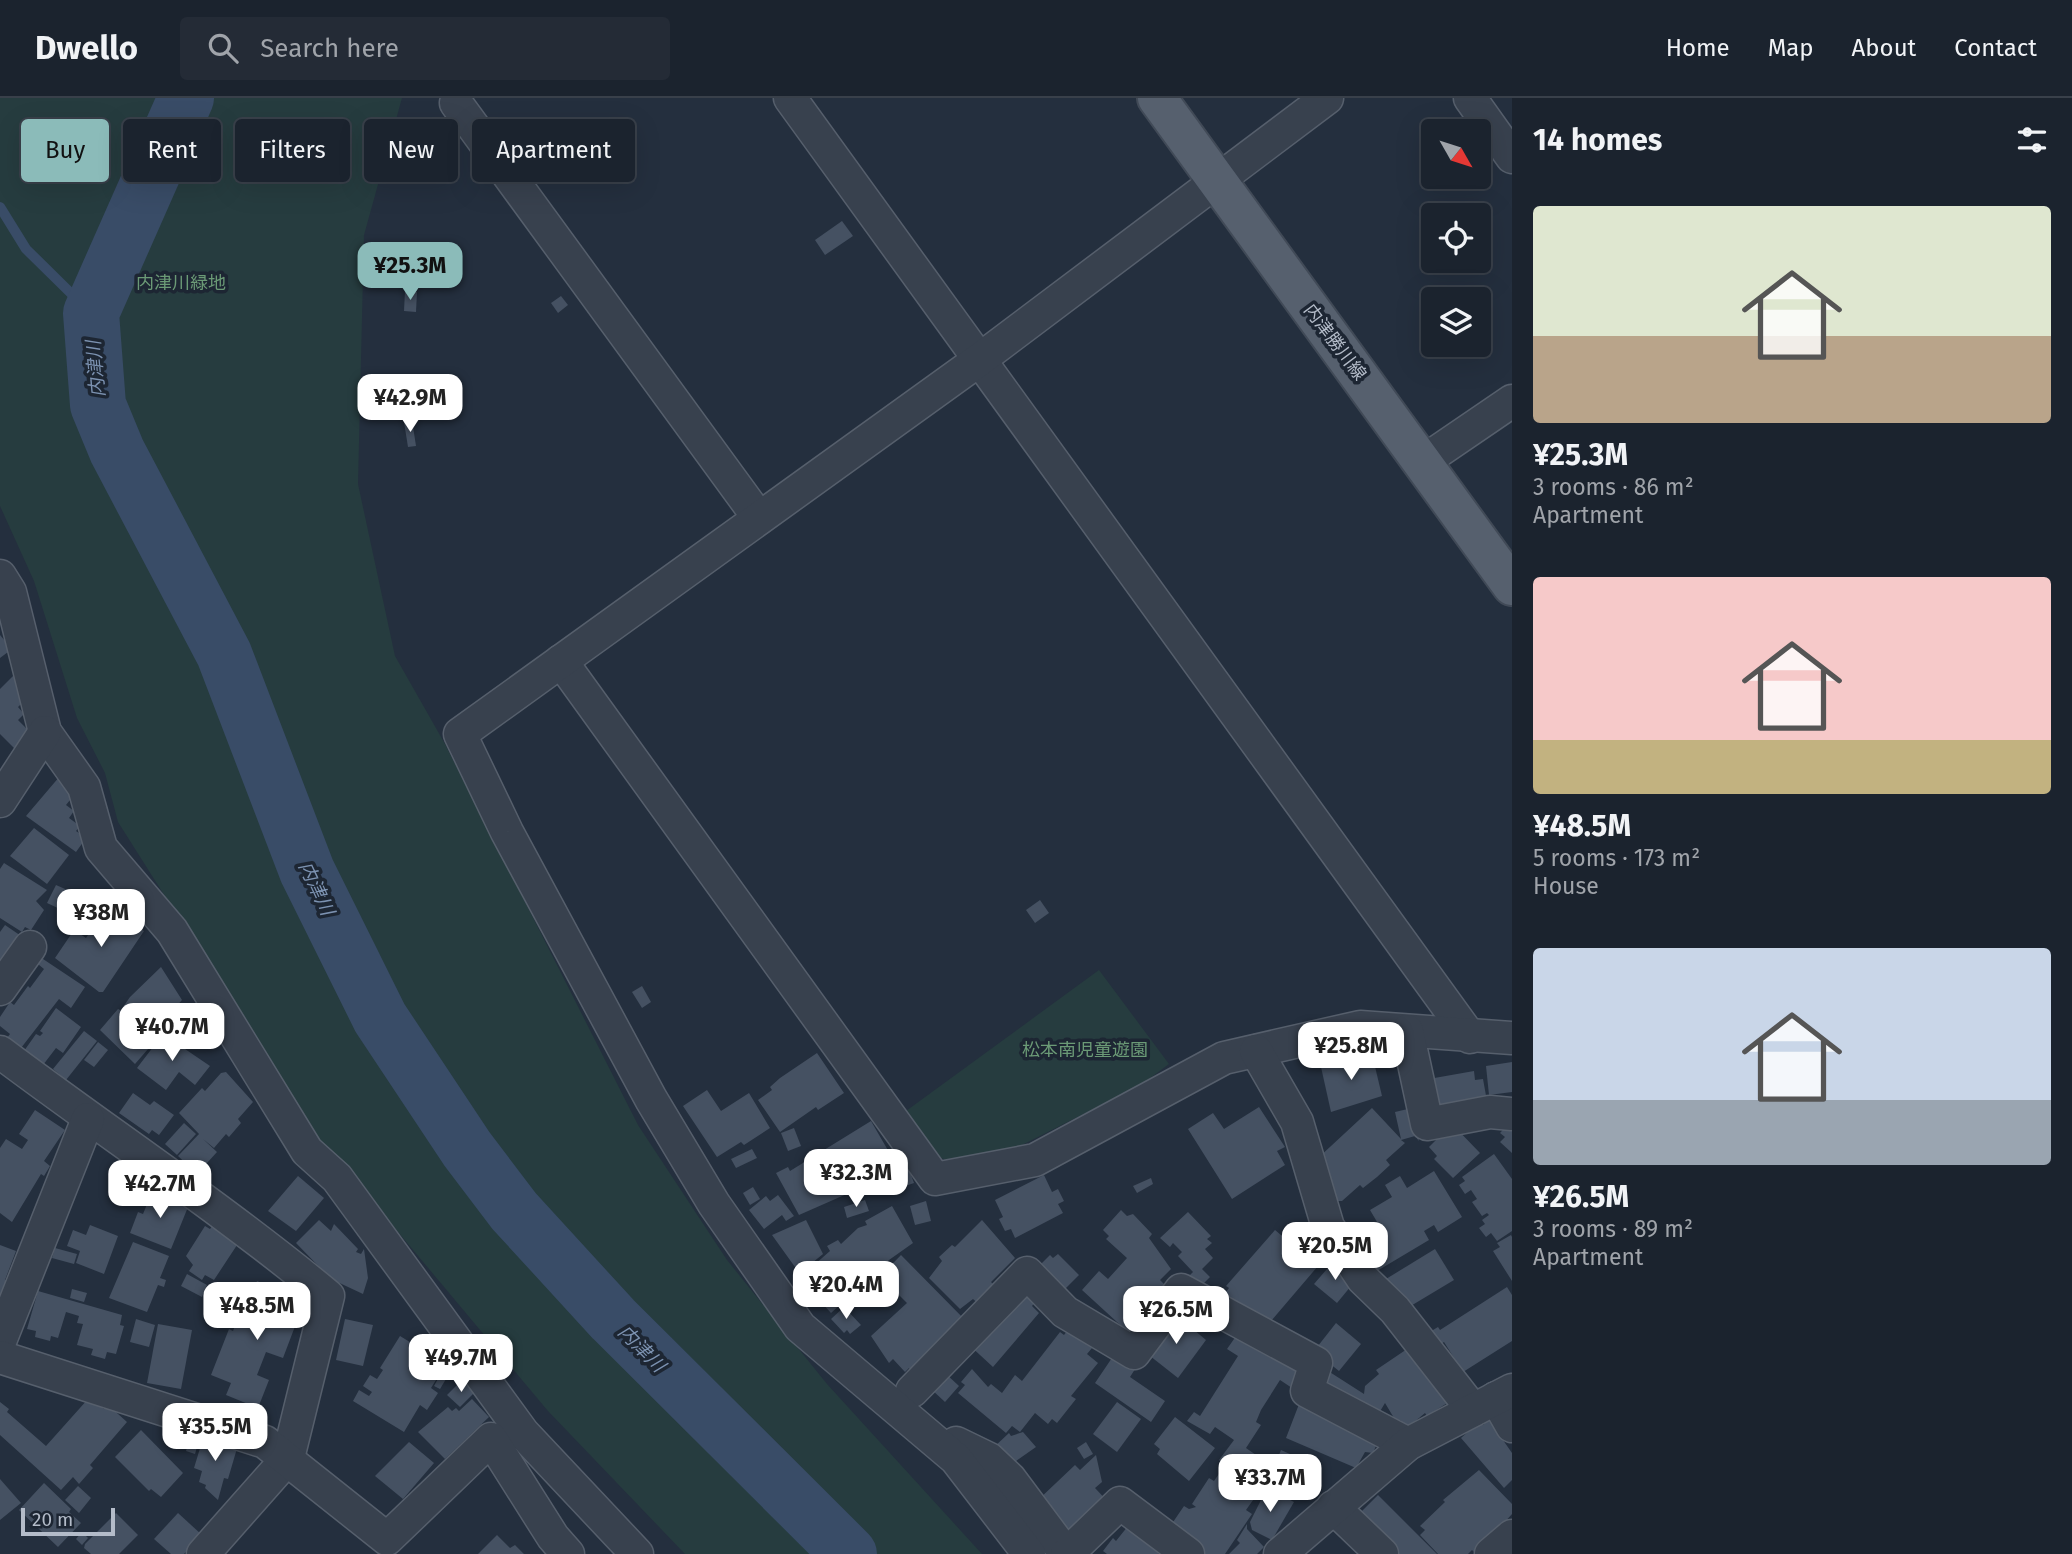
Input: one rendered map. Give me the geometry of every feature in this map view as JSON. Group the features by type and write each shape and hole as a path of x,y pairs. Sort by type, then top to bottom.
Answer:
{"main road":[{"name":"内津勝川線","path":"1157,98 1424,461 1512,586"}],"street":[{"path":"790,98 1470,1037"},
{"path":"1188,1554 1120,1503 1067,1554 1010,1479 989,1459 956,1451 865,1382 800,1326 714,1205 652,1099 513,844 460,734 979,360 1327,98"},
{"path":"1470,98 1512,157"},
{"path":"456,103 759,518"},
{"path":"1424,461 1512,401"},
{"path":"0,576 10,592 45,732 84,787 101,848 173,931 307,1151 337,1178 523,1433 637,1554"},
{"path":"561,661 935,1179 1035,1160 1224,1058 1360,1027 1512,1038"},
{"path":"0,801 45,732"},
{"path":"0,989 30,947"},
{"path":"1407,1031 1427,1124 1490,1112 1512,1114"},
{"path":"1256,1051 1297,1122 1328,1227 1363,1279 1494,1399 1512,1426"},
{"path":"0,1052 88,1119 254,1235 328,1296 288,1458 203,1554"},
{"path":"0,1341 88,1119"},
{"path":"912,1391 1027,1273 1065,1312 1134,1353 1181,1290 1316,1363 1307,1391 1408,1444"},
{"path":"0,1357 265,1442 387,1539 491,1439 553,1537 568,1554"},
{"path":"865,1382 912,1391 1030,1554"},
{"path":"1280,1554 1408,1444 1494,1399"},
{"path":"1333,1507 1382,1554"},
{"path":"1491,1554 1512,1536"}],"green space":[{"name":"内津川緑地","path":"0,98 402,98 396,119 364,119 364,182 379,182 364,235 358,484 395,656 445,744 638,1125 727,1260 827,1384 982,1554 685,1554 548,1411 331,1152 311,1146 180,920 118,822 105,773 77,718 34,581 0,506"},
{"name":"松本南児童遊園","path":"1099,970 1169,1064 1141,1085 1020,1146 946,1160 939,1157 906,1111"}],"building":[{"path":"842,221 853,236 825,255 815,240"},
{"path":"405,291 417,292 416,312 404,311"},
{"path":"561,296 568,305 558,313 551,303"},
{"path":"426,392 432,401 412,413 407,404"},
{"path":"412,420 416,446 408,447 404,422"},
{"path":"0,635 12,649 0,658"},
{"path":"16,673 25,700 18,707 24,714 18,720 30,732 18,744 21,746 16,750 0,734 0,689"},
{"path":"60,776 71,785 67,790 71,794 70,800 66,805 74,811 69,818 80,826 76,831 86,838 76,852 26,816"},
{"path":"34,828 69,855 47,884 10,856"},
{"path":"4,863 47,890 36,901 44,910 31,930 25,927 22,932 0,918 0,869"},
{"path":"56,885 72,892 62,910 47,903"},
{"path":"1040,900 1049,913 1035,923 1026,910"},
{"path":"122,902 128,912 123,916 117,905"},
{"path":"108,906 144,931 103,992 99,992 55,958 74,930 86,938"},
{"path":"5,925 27,940 0,967 0,932"},
{"path":"37,955 85,987 71,1008 59,999 21,1048 7,1038 10,1034 0,1026 0,1017 10,1002 14,1005 44,969 33,960"},
{"path":"161,967 182,1000 150,1036 155,1041 135,1064 100,1030 118,1009 124,1012 121,1010 130,997"},
{"path":"642,986 651,1002 642,1008 632,992"},
{"path":"56,1008 81,1027 63,1053 56,1048 43,1065 24,1051 36,1034 40,1036 43,1033 40,1031"},
{"path":"84,1031 97,1041 66,1080 53,1069"},
{"path":"163,1034 210,1066 195,1085 179,1072 166,1090 137,1068"},
{"path":"98,1042 108,1050 94,1067 84,1060"},
{"path":"817,1053 844,1093 818,1110 816,1107 780,1132 758,1100 772,1090 770,1087 780,1078"},
{"path":"1372,1054 1382,1096 1331,1112 1321,1067"},
{"path":"1512,1062 1512,1092 1489,1095 1486,1066"},
{"path":"1474,1071 1475,1080 1483,1079 1487,1101 1429,1116 1423,1080"},
{"path":"226,1072 253,1102 238,1119 241,1123 229,1137 226,1134 214,1148 203,1139 217,1152 197,1174 178,1156 199,1134 179,1113 202,1088 205,1091 221,1073"},
{"path":"707,1090 721,1111 749,1093 770,1128 744,1145 741,1142 717,1157 683,1106"},
{"path":"133,1093 150,1105 154,1101 174,1115 159,1135 152,1130 149,1134 119,1113"},
{"path":"1259,1107 1285,1147 1277,1151 1285,1165 1232,1199 1188,1129 1213,1113 1224,1129"},
{"path":"1372,1108 1401,1139 1395,1112 1412,1108 1419,1141 1415,1136 1401,1140 1405,1143 1386,1160 1390,1165 1377,1177 1363,1188 1360,1185 1342,1201 1333,1201 1317,1159"},
{"path":"35,1110 65,1130 44,1161 50,1166 44,1176 41,1174 12,1222 0,1213 0,1148 6,1139 22,1149 28,1140 19,1134"},
{"path":"1512,1120 1512,1153 1500,1142 1505,1137 1500,1133"},
{"path":"871,1121 893,1159 845,1186 849,1193 799,1215 776,1173 788,1167 790,1171"},
{"path":"184,1123 196,1134 177,1155 165,1144"},
{"path":"1452,1124 1480,1153 1453,1178 1434,1159 1437,1156 1429,1147"},
{"path":"794,1128 801,1146 788,1151 781,1133"},
{"path":"752,1149 757,1158 736,1168 731,1159"},
{"path":"1494,1154 1512,1179 1512,1231 1497,1241 1491,1233 1486,1237 1479,1228 1485,1224 1482,1220 1489,1215 1487,1213 1482,1216 1472,1202 1477,1199 1471,1190 1465,1194 1459,1185 1465,1181 1462,1177"},
{"path":"908,1167 914,1183 886,1193 881,1176"},
{"path":"130,1170 153,1183 145,1203 130,1197 127,1204 119,1201"},
{"path":"1434,1171 1462,1217 1438,1232 1434,1225 1424,1231 1429,1240 1377,1271 1352,1238 1374,1226 1379,1234 1383,1232 1370,1210 1392,1197 1385,1185 1400,1176 1407,1188"},
{"path":"1044,1175 1052,1192 1058,1189 1064,1201 1058,1204 1063,1213 1015,1238 1011,1229 1005,1231 999,1219 1003,1217 995,1200"},
{"path":"298,1176 324,1198 296,1231 268,1211"},
{"path":"1151,1178 1153,1184 1137,1193 1133,1186"},
{"path":"753,1187 760,1199 750,1205 743,1193"},
{"path":"156,1190 188,1207 171,1249 130,1233 138,1212 143,1214 152,1192"},
{"path":"778,1195 794,1216 786,1221 782,1215 764,1229 749,1210 766,1196 770,1201"},
{"path":"865,1200 869,1211 847,1218 844,1207"},
{"path":"926,1201 931,1221 915,1225 910,1206"},
{"path":"892,1206 913,1243 889,1260 831,1313 813,1293 823,1283 813,1271 804,1277 800,1274 772,1235 806,1220 823,1254 812,1263 814,1265 830,1251 827,1246 838,1240 841,1244 858,1228 867,1225 865,1221"},
{"path":"1121,1210 1127,1216 1133,1214 1152,1234 1149,1238 1171,1269 1160,1280 1167,1287 1129,1333 1082,1290 1099,1271 1108,1279 1127,1258 1106,1239 1109,1236 1103,1230"},
{"path":"1188,1212 1211,1236 1207,1239 1212,1243 1205,1249 1213,1258 1202,1269 1210,1277 1200,1287 1189,1276 1193,1272 1178,1256 1182,1252 1173,1243 1170,1247 1160,1238"},
{"path":"319,1220 331,1231 334,1224 358,1249 356,1252 361,1254 364,1249 368,1278 363,1294 331,1279 296,1243"},
{"path":"982,1220 1015,1258 991,1282 998,1289 981,1306 973,1299 960,1309 929,1278 942,1261 939,1257 952,1245 955,1247"},
{"path":"90,1225 118,1236 104,1274 76,1263 80,1251 67,1246 73,1230 86,1235"},
{"path":"213,1225 239,1242 214,1280 205,1275 202,1280 189,1271 193,1265 186,1256 205,1226 210,1229"},
{"path":"1275,1230 1318,1266 1266,1327 1222,1297 1229,1288 1226,1286"},
{"path":"1511,1235 1512,1281 1493,1251 1500,1247 1497,1243"},
{"path":"133,1242 169,1256 160,1278 166,1280 164,1287 158,1285 147,1312 109,1298"},
{"path":"0,1245 16,1251 5,1280 9,1282 0,1306"},
{"path":"55,1248 77,1254 74,1264 52,1258"},
{"path":"1435,1249 1454,1280 1404,1310 1386,1279"},
{"path":"1058,1254 1079,1275 1058,1296 1034,1271 1050,1255 1053,1258"},
{"path":"901,1255 968,1323 944,1346 939,1341 936,1343 939,1346 912,1372 909,1368 905,1372 893,1359 889,1363 871,1336 907,1303 894,1290 880,1304 869,1288"},
{"path":"1333,1262 1356,1280 1337,1303 1314,1284"},
{"path":"187,1274 207,1285 202,1297 181,1286"},
{"path":"257,1281 305,1300 283,1358 266,1352 257,1375 269,1380 258,1408 226,1395 231,1383 211,1375 229,1329 233,1331 238,1318 242,1319"},
{"path":"1018,1287 1035,1302 1032,1306 1039,1313 993,1367 967,1343"},
{"path":"1507,1287 1512,1295 1512,1341 1463,1372 1444,1342 1436,1347 1428,1333 1438,1327 1440,1330"},
{"path":"72,1289 87,1293 84,1302 70,1298"},
{"path":"38,1291 122,1315 120,1325 124,1326 116,1354 107,1352 105,1359 91,1355 93,1349 77,1345 83,1324 77,1323 79,1316 66,1312 58,1338 51,1336 50,1341 35,1337 36,1331 27,1329"},
{"path":"844,1307 861,1325 850,1334 847,1330 844,1333 831,1319"},
{"path":"1175,1314 1206,1340 1178,1378 1145,1352"},
{"path":"136,1319 155,1325 149,1347 130,1342"},
{"path":"345,1319 373,1325 363,1366 336,1360"},
{"path":"1336,1323 1361,1344 1339,1371 1314,1351"},
{"path":"158,1324 192,1330 181,1389 147,1383"},
{"path":"1241,1329 1307,1363 1292,1388 1280,1380 1261,1410 1256,1422 1261,1425 1246,1448 1266,1462 1254,1480 1263,1486 1246,1510 1252,1514 1225,1554 1205,1554 1173,1532 1171,1525 1184,1506 1189,1509 1196,1507 1192,1504 1209,1478 1214,1481 1225,1465 1219,1460 1234,1440 1215,1427 1210,1434 1187,1421 1194,1412 1200,1416 1238,1356 1227,1349"},
{"path":"1067,1331 1092,1348 1087,1354 1098,1363 1071,1396 1076,1399 1057,1423 1052,1419 1048,1424 1035,1413 1020,1432 1012,1426 1006,1433 958,1393 965,1385 961,1382 972,1369 988,1387 991,1384 1002,1393 1015,1375 1022,1381 1060,1332 1064,1335"},
{"path":"400,1336 446,1364 431,1388 438,1393 427,1410 420,1405 404,1432 353,1401 359,1390 369,1396 372,1392 363,1386 370,1375 377,1379 383,1370 380,1368"},
{"path":"1410,1347 1455,1398 1427,1416 1425,1413 1407,1428 1400,1420 1397,1423 1385,1403 1376,1418 1314,1387 1325,1369 1364,1394 1365,1386 1379,1374 1376,1370"},
{"path":"1118,1349 1139,1363 1130,1377 1165,1401 1151,1422 1095,1383"},
{"path":"945,1373 959,1386 945,1402 931,1389"},
{"path":"440,1375 446,1379 440,1389 434,1386"},
{"path":"462,1380 474,1393 460,1407 447,1395"},
{"path":"88,1399 104,1409 108,1405 127,1422 90,1465 93,1468 79,1484 73,1477 61,1490 0,1435 0,1402 9,1409 7,1412 46,1446"},
{"path":"472,1399 489,1417 445,1459 418,1432 448,1407 452,1411 456,1408 459,1411"},
{"path":"1301,1399 1382,1431 1373,1453 1365,1452 1356,1468 1286,1438"},
{"path":"1117,1402 1141,1419 1117,1452 1093,1434"},
{"path":"1175,1417 1215,1448 1189,1481 1157,1454 1160,1449 1154,1444"},
{"path":"1489,1420 1512,1453 1512,1480 1504,1488 1461,1438 1479,1422 1483,1425"},
{"path":"193,1427 202,1430 195,1454 186,1451"},
{"path":"141,1430 183,1473 161,1497 151,1489 149,1491 115,1457"},
{"path":"1023,1432 1036,1447 1009,1466 993,1448 1009,1433 1011,1436"},
{"path":"204,1435 238,1445 228,1479 224,1478 218,1500 205,1488 206,1485 199,1482 202,1471 194,1468"},
{"path":"409,1442 434,1463 403,1499 375,1476"},
{"path":"1086,1442 1093,1454 1084,1459 1077,1448"},
{"path":"1281,1450 1310,1463 1302,1484 1272,1472"},
{"path":"1096,1455 1102,1482 1095,1488 1110,1504 1074,1541 1037,1501 1075,1465 1080,1470"},
{"path":"1479,1470 1512,1504 1512,1514 1476,1554 1472,1550 1468,1554 1438,1554 1420,1535 1425,1530 1420,1526 1445,1502 1443,1500"},
{"path":"0,1479 21,1503 0,1520"},
{"path":"44,1483 71,1509 69,1512 81,1523 58,1547 19,1510"},
{"path":"78,1486 91,1498 79,1513 65,1500"},
{"path":"1267,1488 1294,1502 1272,1540 1252,1530 1250,1522"},
{"path":"1378,1495 1437,1554 1394,1554 1356,1517"},
{"path":"116,1513 138,1535 119,1554 91,1554 84,1548 85,1544"},
{"path":"178,1513 202,1535 184,1554 171,1554 154,1539"},
{"path":"1247,1524 1247,1529 1264,1547 1257,1554 1229,1554 1240,1543 1237,1540"},
{"path":"1128,1526 1160,1551 1158,1554 1107,1554 1103,1551 1113,1538 1116,1541"},
{"path":"82,1532 88,1538 82,1545 76,1539"},
{"path":"497,1535 510,1548 515,1545 524,1554 478,1554"}],"waterway":[{"name":"内津川","path":"186,98 91,313 98,405 117,451 224,654 307,871 380,1018 467,1149 514,1211 613,1319 849,1554"},
{"path":"0,207 26,249 91,313"}]}
